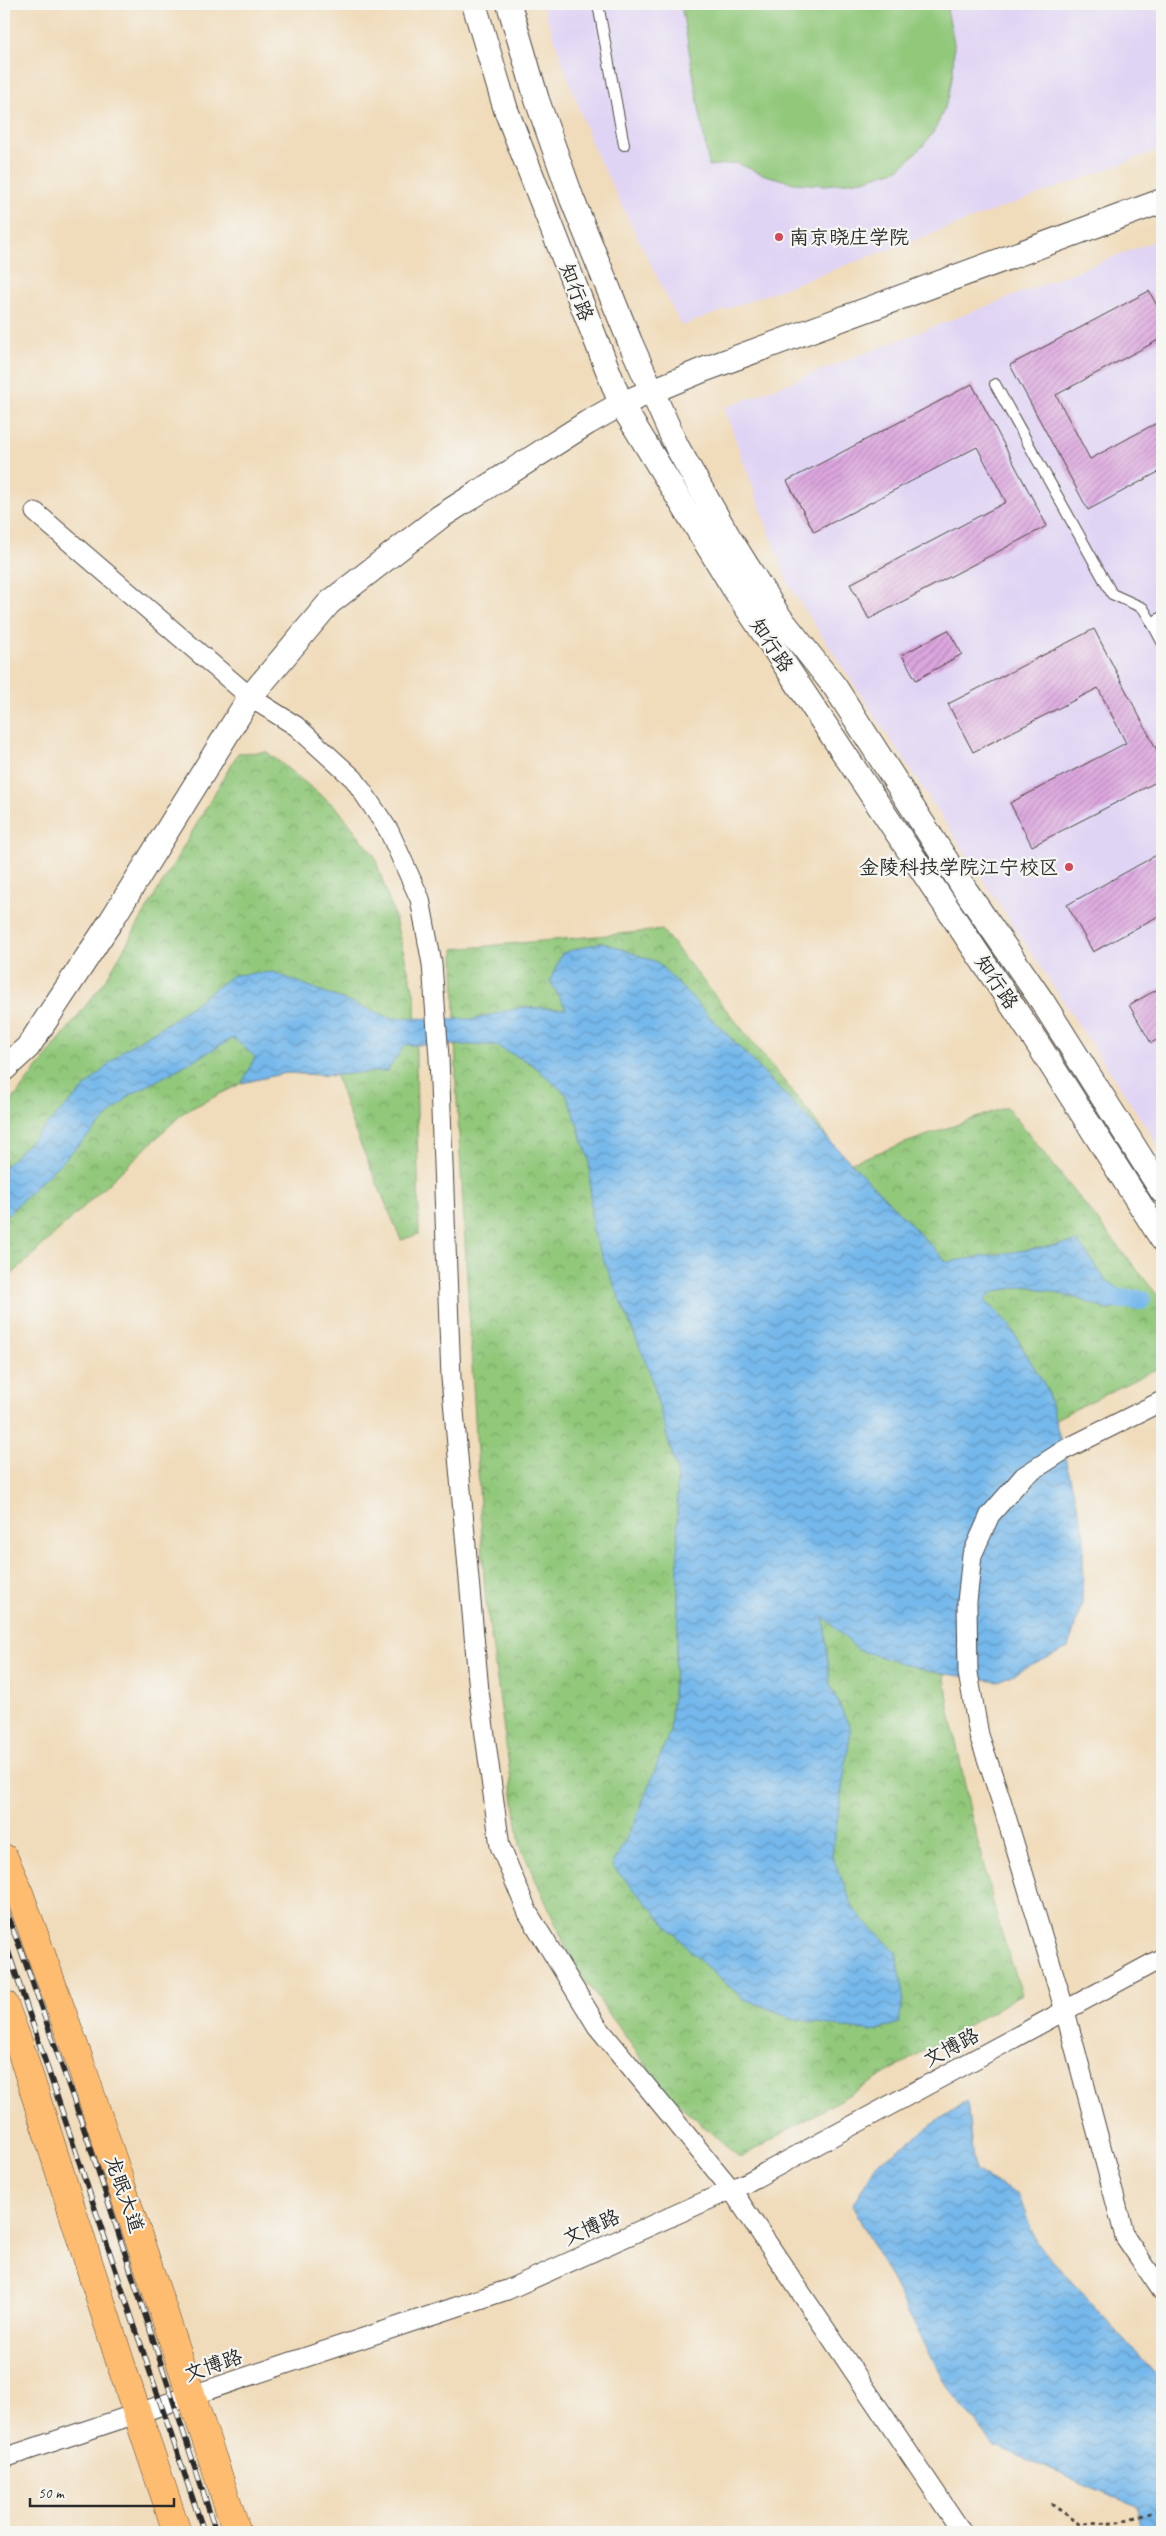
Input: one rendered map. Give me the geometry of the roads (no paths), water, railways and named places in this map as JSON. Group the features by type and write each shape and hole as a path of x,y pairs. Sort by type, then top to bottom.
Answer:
{"main road":[{"name":"龙眠大道","path":"4,1858 17,1887 80,2062 237,2532"},
{"path":"4,2004 20,2047 177,2532"}],"street":[{"name":"知行路","path":"474,4 506,110 621,404 733,587 1036,1041 1162,1239"},
{"name":"知行路","path":"508,4 537,100 572,199 652,392 677,447 738,552 778,615 835,687 966,891 1042,1001 1162,1191"},
{"path":"4,1069 34,1039 111,921 250,697 329,603 440,517 587,423 621,404 703,370 1162,201"},
{"path":"35,512 250,697 296,726 354,779 389,832 420,899 432,964 439,1057 451,1378 479,1691 500,1846 528,1913 597,2026 731,2189 962,2532"},
{"path":"1162,1401 1066,1449 1024,1476 990,1516 972,1555 967,1602 968,1673 979,1735 1001,1800 1064,2011 1125,2237 1162,2291"},
{"name":"文博路","path":"4,2458 506,2290 731,2189 1162,1958"}],"lane":[{"path":"598,4 624,145"},
{"path":"996,384 1112,594 1143,608 1162,642"},
{"path":"1152,623 1162,617"}],"water":[{"path":"602,942 657,962 947,1262 1078,1242 1105,1279 1141,1304 1107,1310 1079,1299 1028,1286 995,1291 985,1300 1008,1323 1047,1389 1084,1531 1082,1603 1068,1648 999,1681 931,1672 858,1650 824,1617 830,1685 851,1730 832,1855 855,1911 896,1952 904,1994 899,2023 871,2032 795,2019 744,1999 700,1961 612,1866 635,1821 670,1731 678,1630 677,1472 649,1370 592,1232 589,1159 567,1095 532,1064 494,1045 405,1045 387,1071 336,1075 285,1073 242,1083 255,1057 234,1038 129,1096 4,1218 4,1167 122,1051 171,1021 233,975 273,972 390,1018 475,1019 522,1007 566,1009 550,981 562,953"},
{"path":"967,2100 974,2171 1019,2195 1036,2242 1157,2376 1162,2418 1162,2532 1141,2532 1138,2507 995,2446 948,2389 852,2205 876,2165"}],"waterway":[{"path":"1109,1298 1141,1300"}],"railway":[{"path":"4,1908 21,1950 90,2146 216,2532"},
{"path":"4,1939 204,2532"}],"place":[{"name":"南京晓庄学院","path":"779,237"},
{"name":"金陵科技学院江宁校区","path":"1069,867"}]}
